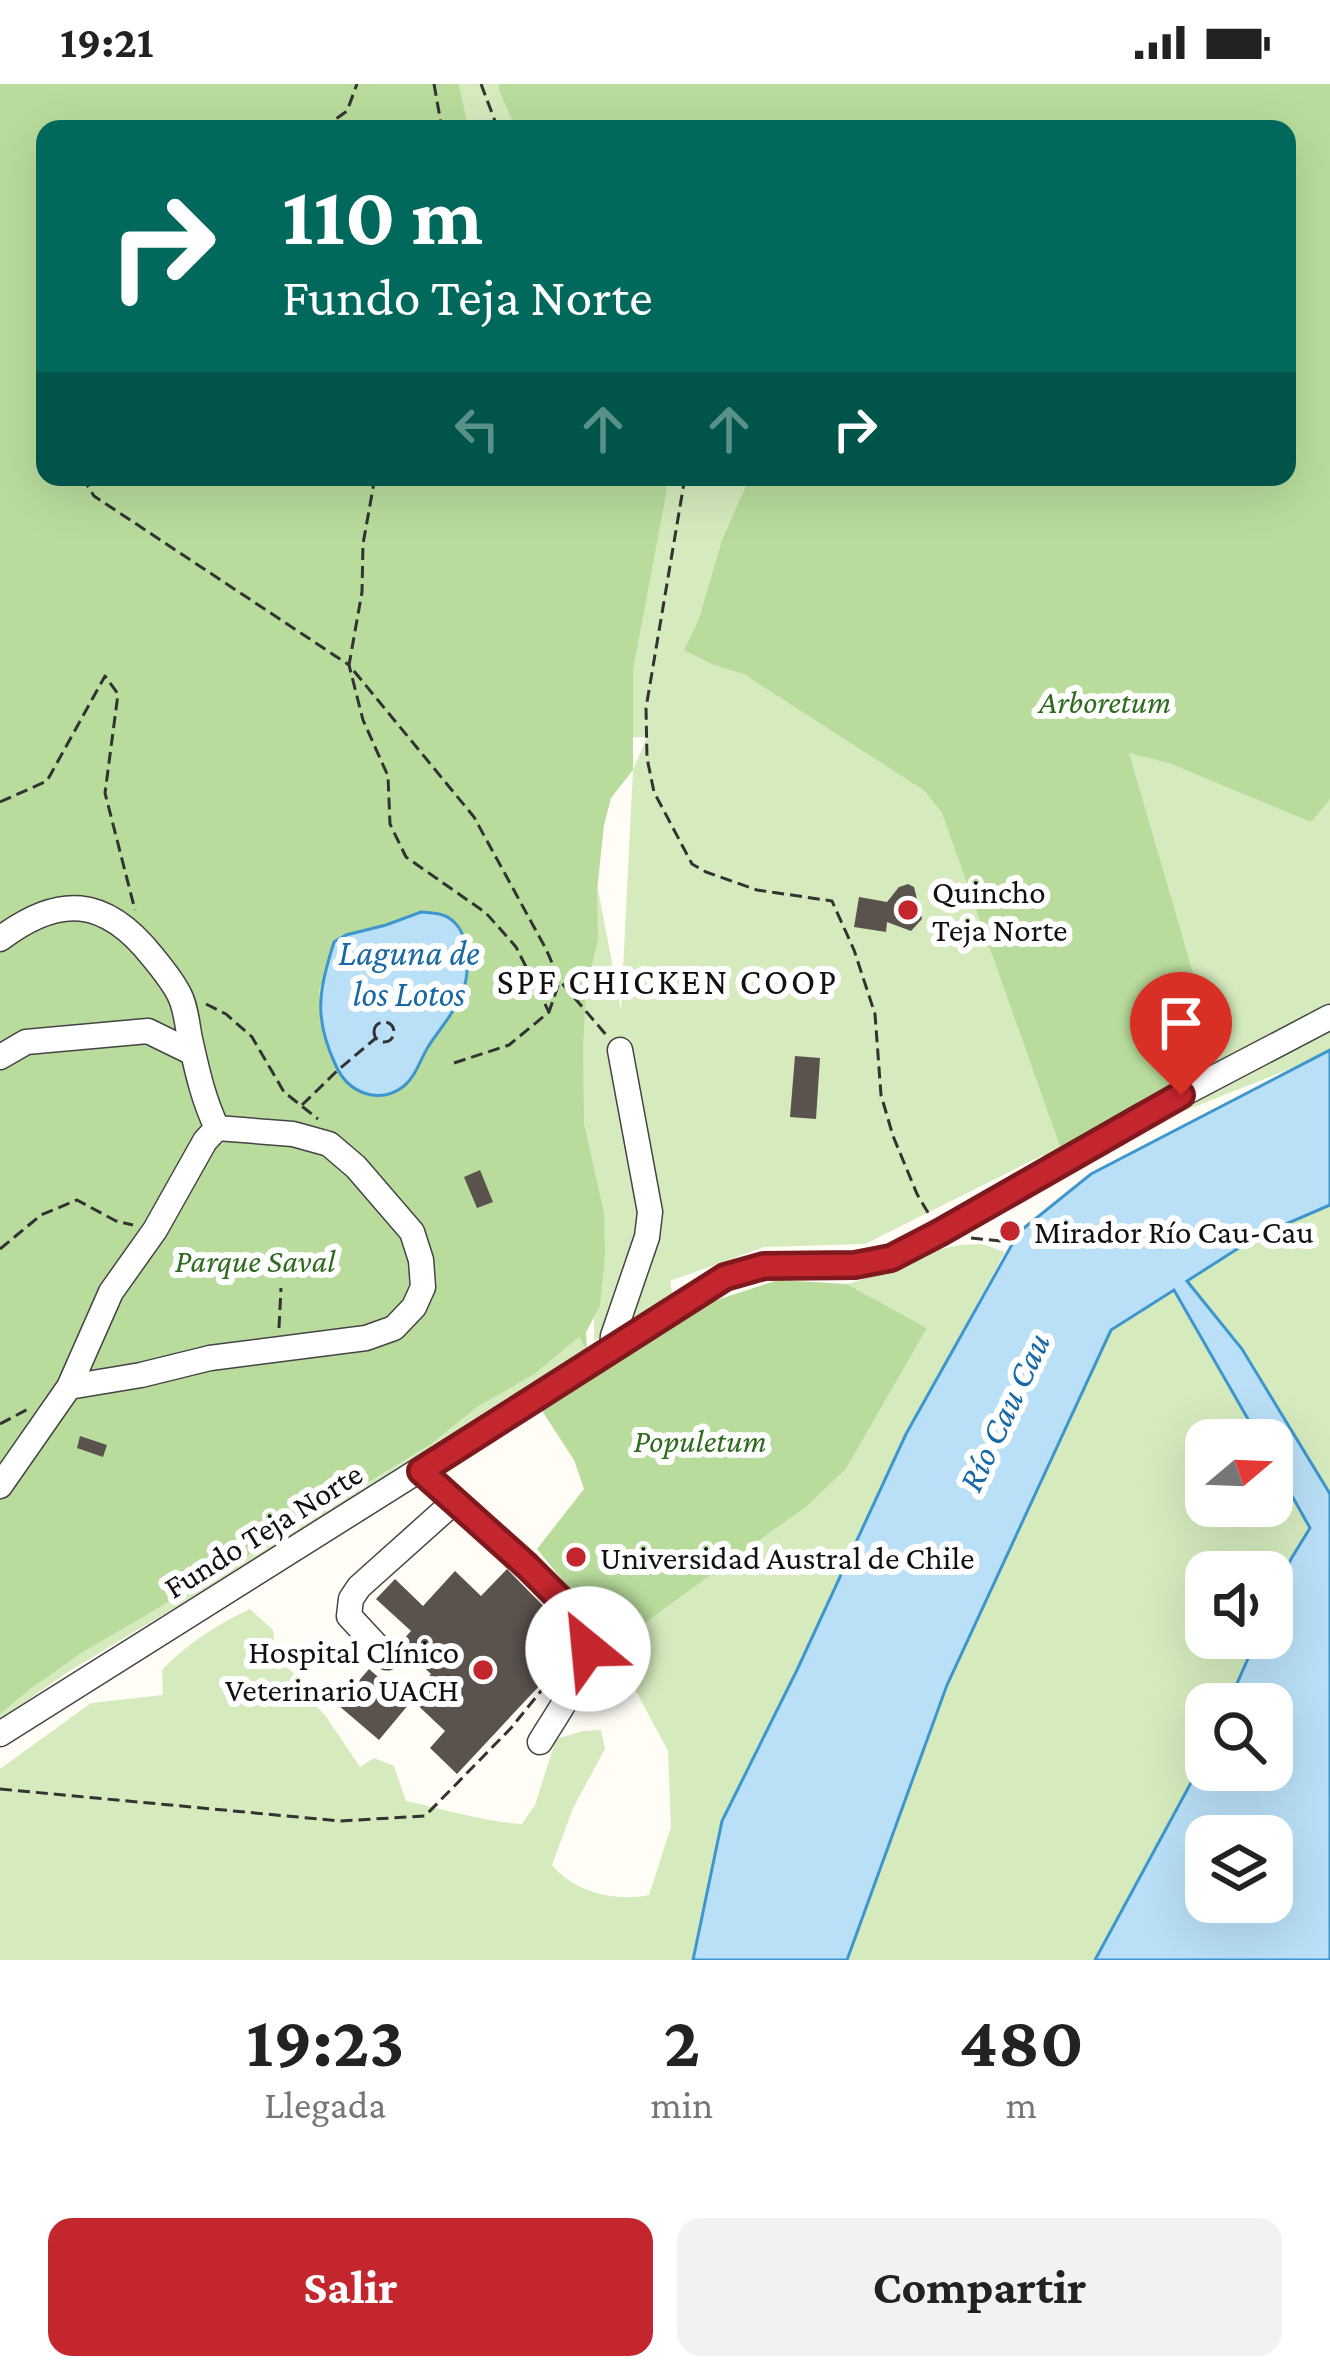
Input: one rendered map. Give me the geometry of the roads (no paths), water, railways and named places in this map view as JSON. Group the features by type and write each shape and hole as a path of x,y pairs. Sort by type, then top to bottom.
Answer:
{"street":[{"path":"0,939 52,910 91,909 120,922 145,946 179,994 203,1096 217,1128"},
{"name":"Fundo Teja Norte","path":"0,1734 714,1284 764,1266 873,1263 908,1250 1141,1116 1330,1017"},
{"path":"0,1057 26,1042 148,1031 193,1053"},
{"path":"612,1348 650,1212 620,1050"},
{"path":"0,1486 69,1387 111,1292 217,1128"},
{"path":"69,1387 210,1358 366,1338 394,1328 414,1307 422,1287 421,1260 412,1232 356,1167 329,1144 293,1134 217,1128"},
{"path":"421,1471 587,1626 583,1667 540,1742"},
{"path":"387,1658 349,1616 351,1599 455,1501"}],"water":[{"name":"Laguna de los Lotos","path":"421,912 444,915 460,930 467,957 465,985 408,1082 384,1095 365,1093 341,1075 324,1033 322,990 334,942"},
{"name":"Río Cau Cau","path":"1330,1050 1330,1205 1256,1237 1187,1281 1242,1349 1284,1419 1248,1419 1174,1290 1111,1330 947,1685 847,1960 693,1960 722,1821 906,1434 1019,1232 1091,1174"},
{"path":"1293,1433 1330,1494 1330,1960 1095,1960 1187,1791 1293,1791 1293,1683 1237,1683 1248,1659 1293,1659 1293,1556 1310,1528 1293,1498"}],"place":[{"name":"Quincho Teja Norte","path":"908,910"},
{"name":"Mirador Río Cau-Cau","path":"1010,1231"},
{"name":"Universidad Austral de Chile","path":"576,1557"},
{"name":"Hospital Clínico Veterinario UACH","path":"483,1670"}],"district":[{"name":"SPF CHICKEN COOP","path":"668,982"}],"park label":[{"name":"Arboretum","path":"1105,701"},
{"name":"Parque Saval","path":"255,1260"},
{"name":"Populetum","path":"700,1440"}]}
